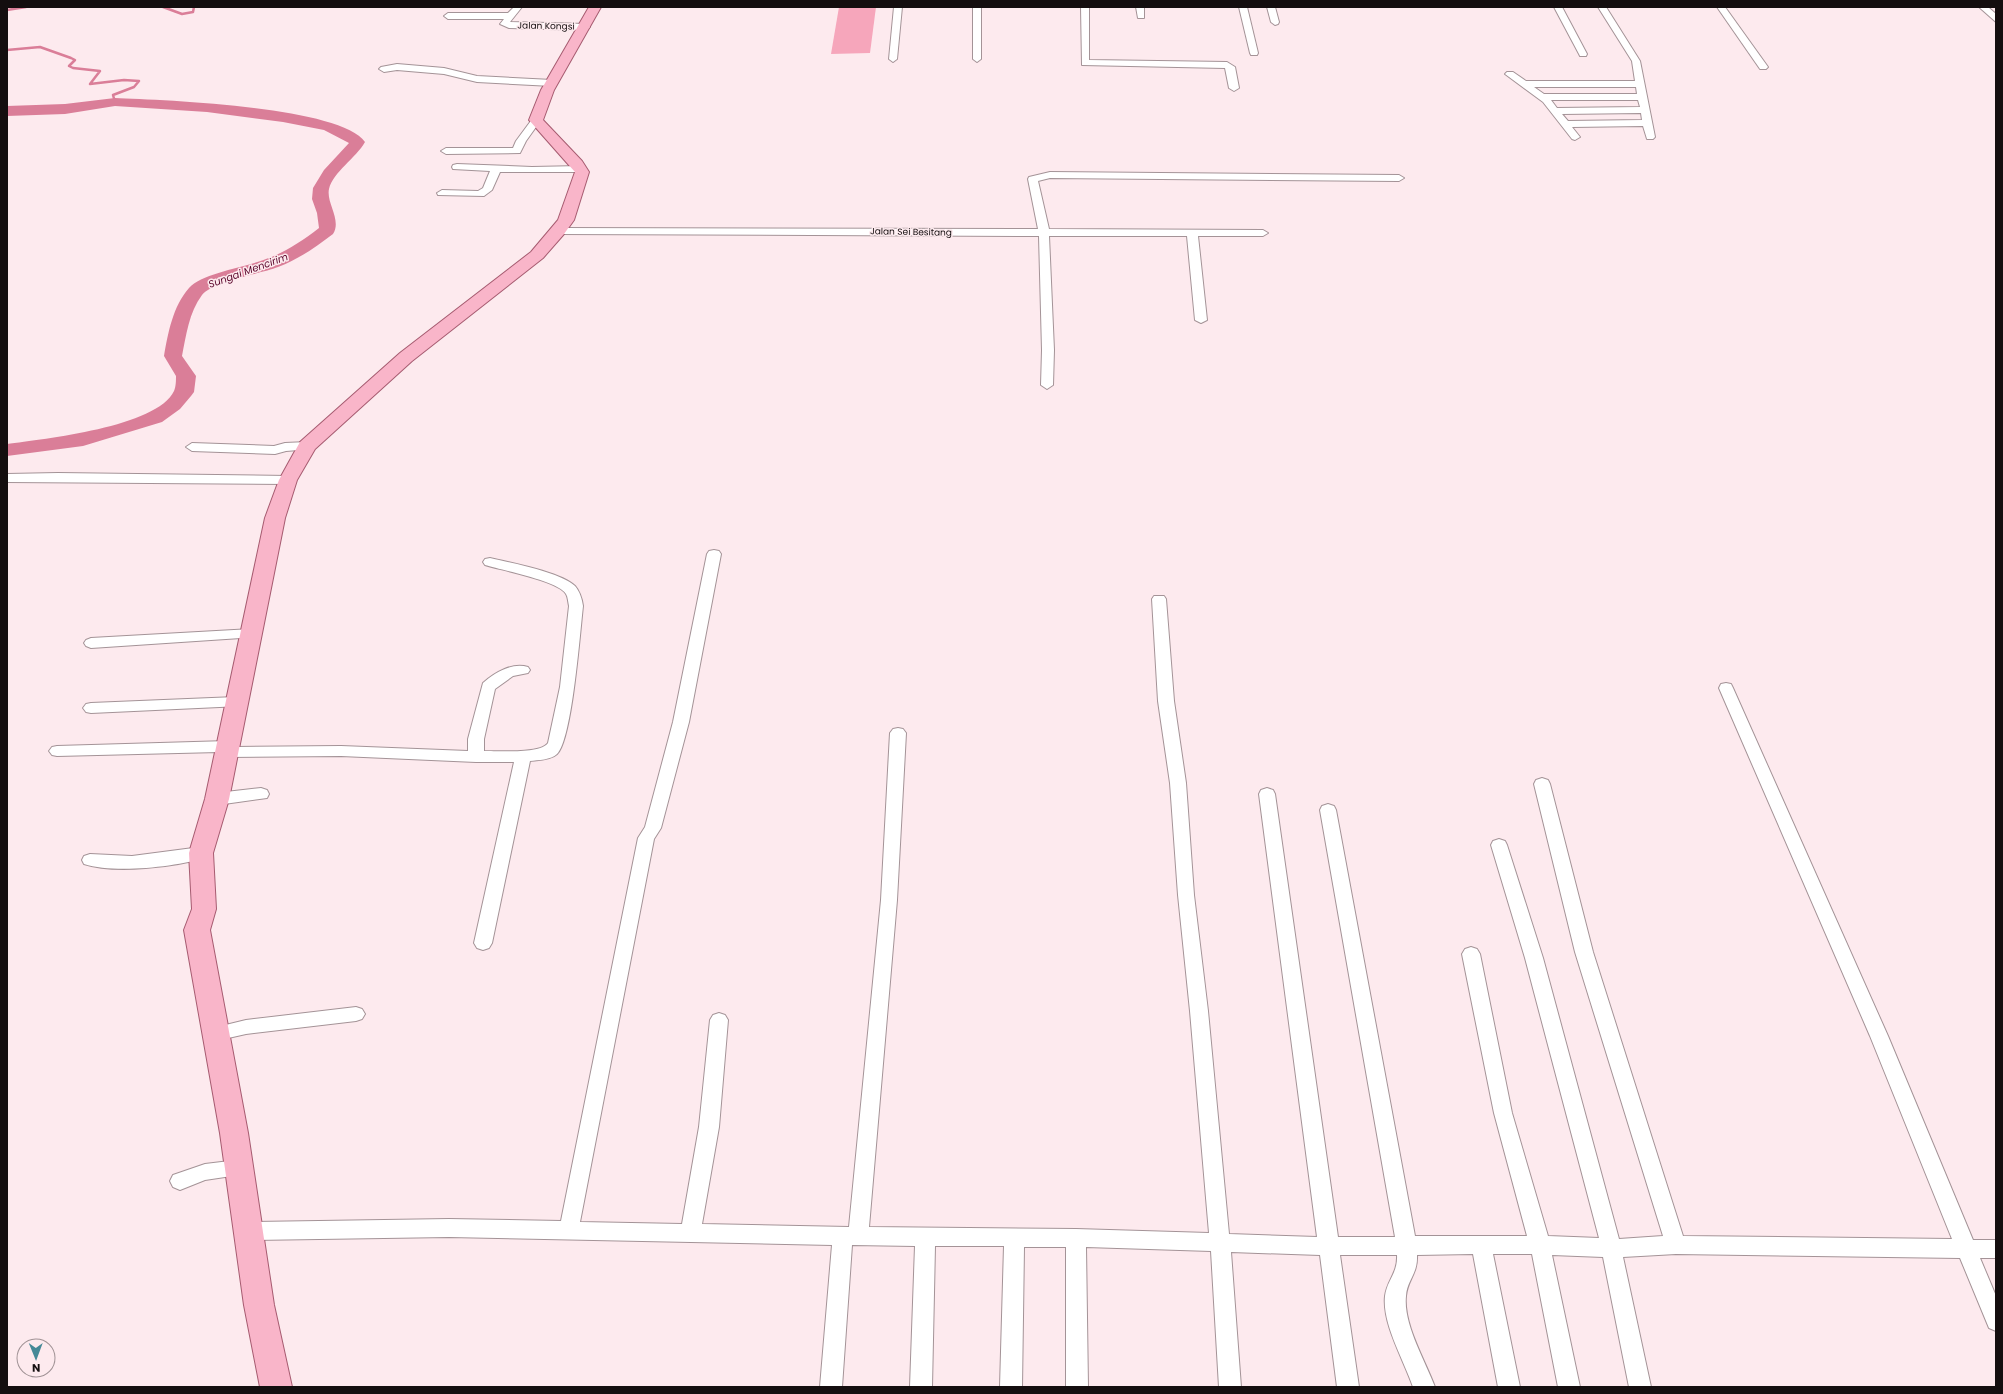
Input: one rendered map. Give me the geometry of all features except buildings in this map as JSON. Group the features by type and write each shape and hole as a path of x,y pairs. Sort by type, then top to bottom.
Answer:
{"main road":[{"path":"276,1387 259,1306 234,1133 197,930 204,909 201,853 217,799 274,525 288,480 307,446 406,357 537,255 559,231 572,206 582,172 581,169 536,120 552,83 586,27 595,7"}],"street":[{"name":"Jalan Kongsi","path":"518,7 509,16 504,24 586,27"},
{"path":"892,58 898,7"},
{"path":"977,7 977,58"},
{"path":"1085,7 1085,63 1227,65 1230,67 1234,88"},
{"path":"1140,7 1141,16"},
{"path":"1243,7 1254,53"},
{"path":"1272,7 1275,22"},
{"path":"1558,7 1583,54"},
{"path":"1510,74 1542,97 1570,131 1648,131 1636,61 1602,7"},
{"path":"1721,7 1764,68"},
{"path":"1982,7 1996,19"},
{"path":"448,16 509,16"},
{"path":"384,69 397,67 444,71 477,79 552,83"},
{"path":"1525,84 1639,84"},
{"path":"1542,97 1642,97"},
{"path":"1554,110 1644,110"},
{"path":"442,192 480,194 487,190 500,168 517,151 521,141 536,120"},
{"path":"446,151 517,151"},
{"path":"457,167 532,170 581,169"},
{"path":"1047,385 1048,350 1044,233 1032,180 1042,176 1177,175 1399,178"},
{"name":"Jalan Sei Besitang","path":"559,231 784,230 1192,234 1264,233"},
{"path":"1192,234 1201,320"},
{"path":"192,447 275,450 286,446 307,446"},
{"path":"7,478 58,477 288,480"},
{"path":"569,1229 645,843 654,824 681,722 714,554"},
{"path":"57,752 228,749 341,751 476,757 523,756 547,753 552,750 556,744 567,687 576,606 574,595 568,587 554,581 490,562"},
{"path":"1159,599 1166,701 1178,783 1186,896 1199,1011 1220,1241 1230,1387"},
{"path":"92,643 159,640 202,635 252,634"},
{"path":"476,757 476,739 488,687 492,682 512,670 523,670"},
{"path":"1726,688 1879,1036 1996,1321"},
{"path":"91,708 236,702"},
{"path":"831,1387 889,900 898,733"},
{"path":"483,943 523,756"},
{"path":"1542,784 1584,952 1676,1246"},
{"path":"217,799 261,794"},
{"path":"1267,794 1348,1387"},
{"path":"1328,810 1407,1247 1407,1266 1397,1289 1396,1303 1400,1326 1416,1363 1424,1387"},
{"path":"1499,845 1534,958 1598,1197 1640,1387"},
{"path":"90,860 112,864 135,863 201,853"},
{"path":"1471,954 1503,1113 1540,1245 1569,1387"},
{"path":"215,1034 246,1027 356,1014"},
{"path":"690,1233 709,1128 719,1020"},
{"path":"180,1181 205,1172 238,1168"},
{"path":"249,1231 449,1228 569,1229 850,1236 1220,1241 1328,1246 1407,1247 1540,1245 1610,1248 1676,1246 1968,1250 1996,1249"},
{"path":"921,1387 925,1237"},
{"path":"1010,1387 1014,1238"},
{"path":"1076,1238 1077,1387"},
{"path":"1481,1246 1509,1387"}],"shaded area":[{"path":"839,7 876,7 870,53 831,54"}],"waterway":[{"path":"7,10 26,7"},
{"path":"163,7 182,14 193,12 194,7"},
{"path":"7,50 40,47 71,58 75,60 69,66 73,68 100,71 90,84 124,80 139,81 134,87 113,95 115,102"},
{"name":"Sungai Mencirim","path":"7,111 65,109 115,102 207,107 283,117 328,126 348,135 357,142 353,149 329,173 321,188 320,199 326,213 327,230 306,247 272,263 217,279 196,290 189,301 178,328 173,356 186,376 184,392 173,405 155,418 83,440 7,450"}]}
